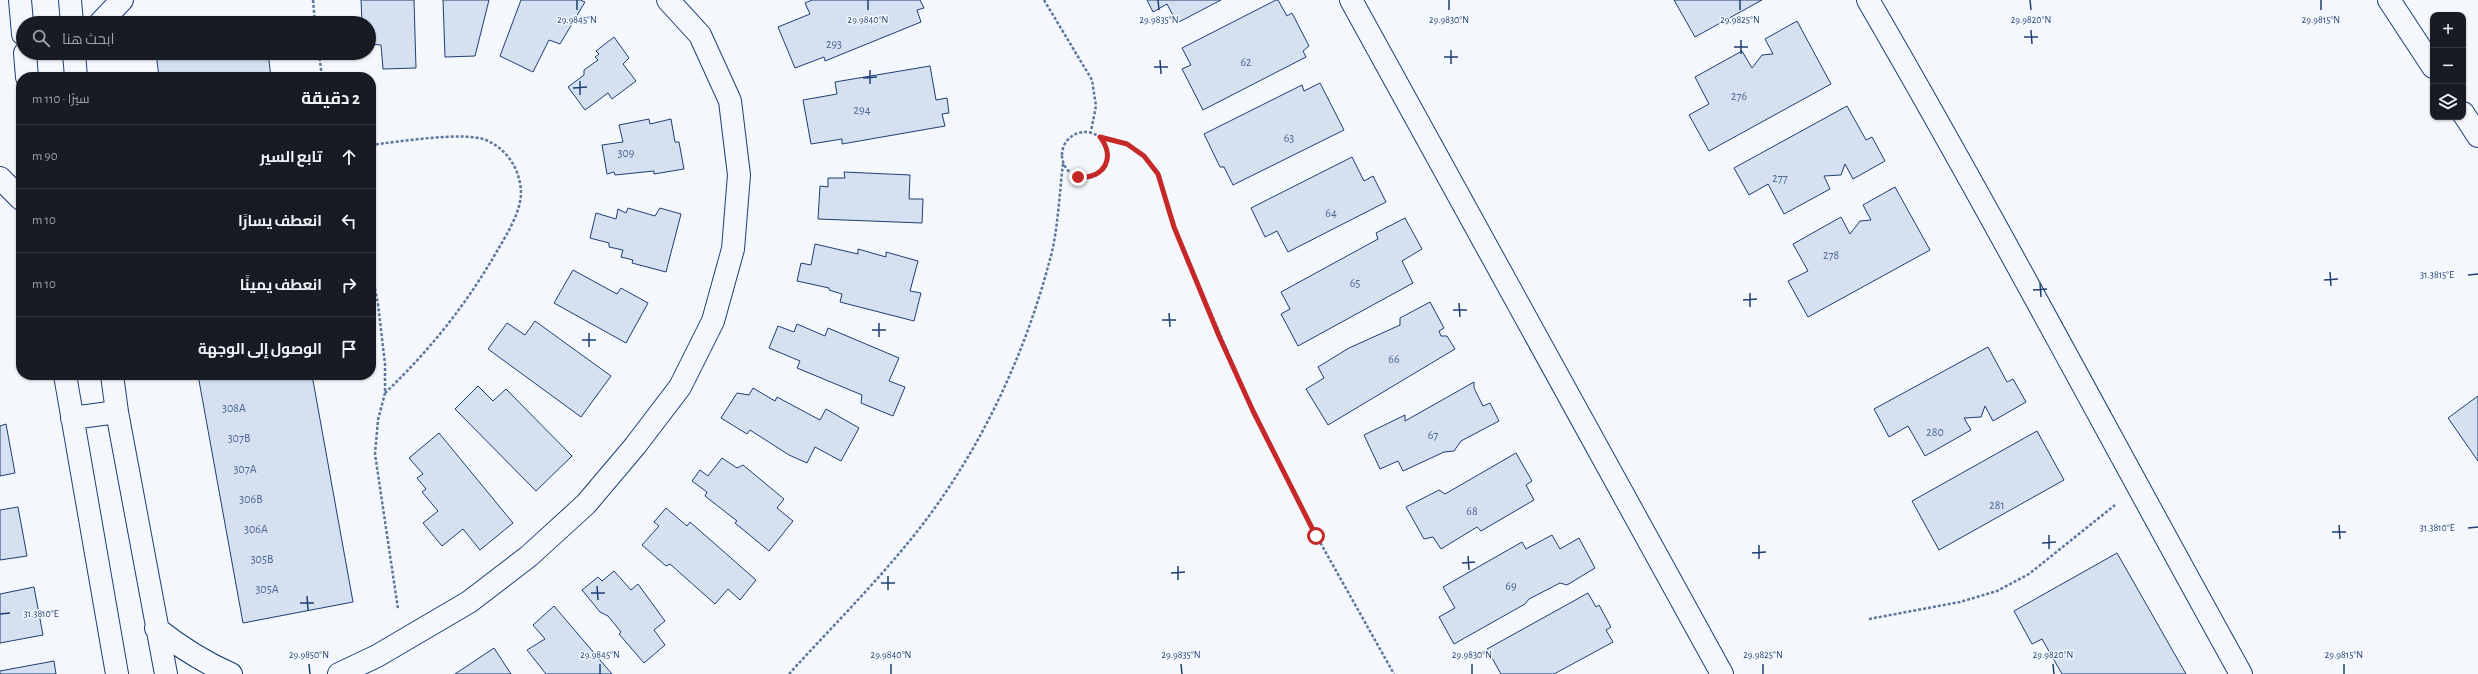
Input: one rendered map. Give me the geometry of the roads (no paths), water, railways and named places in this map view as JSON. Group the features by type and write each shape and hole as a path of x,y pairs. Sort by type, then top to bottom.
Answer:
{"street":[{"path":"20,0 21,16"},
{"path":"70,0 71,16"},
{"path":"107,16 122,0"},
{"path":"339,674 403,641 469,602 530,556 586,504 636,446 680,387 713,321 733,249 739,175 730,101 700,35 668,0"},
{"path":"1351,0 1722,674"},
{"path":"1868,0 2019,266 2137,488 2241,674"},
{"path":"2389,0 2430,62"},
{"path":"25,60 26,72"},
{"path":"2466,118 2478,136"},
{"path":"0,178 16,194"},
{"path":"66,380 116,674"},
{"path":"113,380 117,412 156,628 166,674"},
{"path":"72,418 117,412"},
{"path":"156,628 181,648 208,664 231,674"}]}
